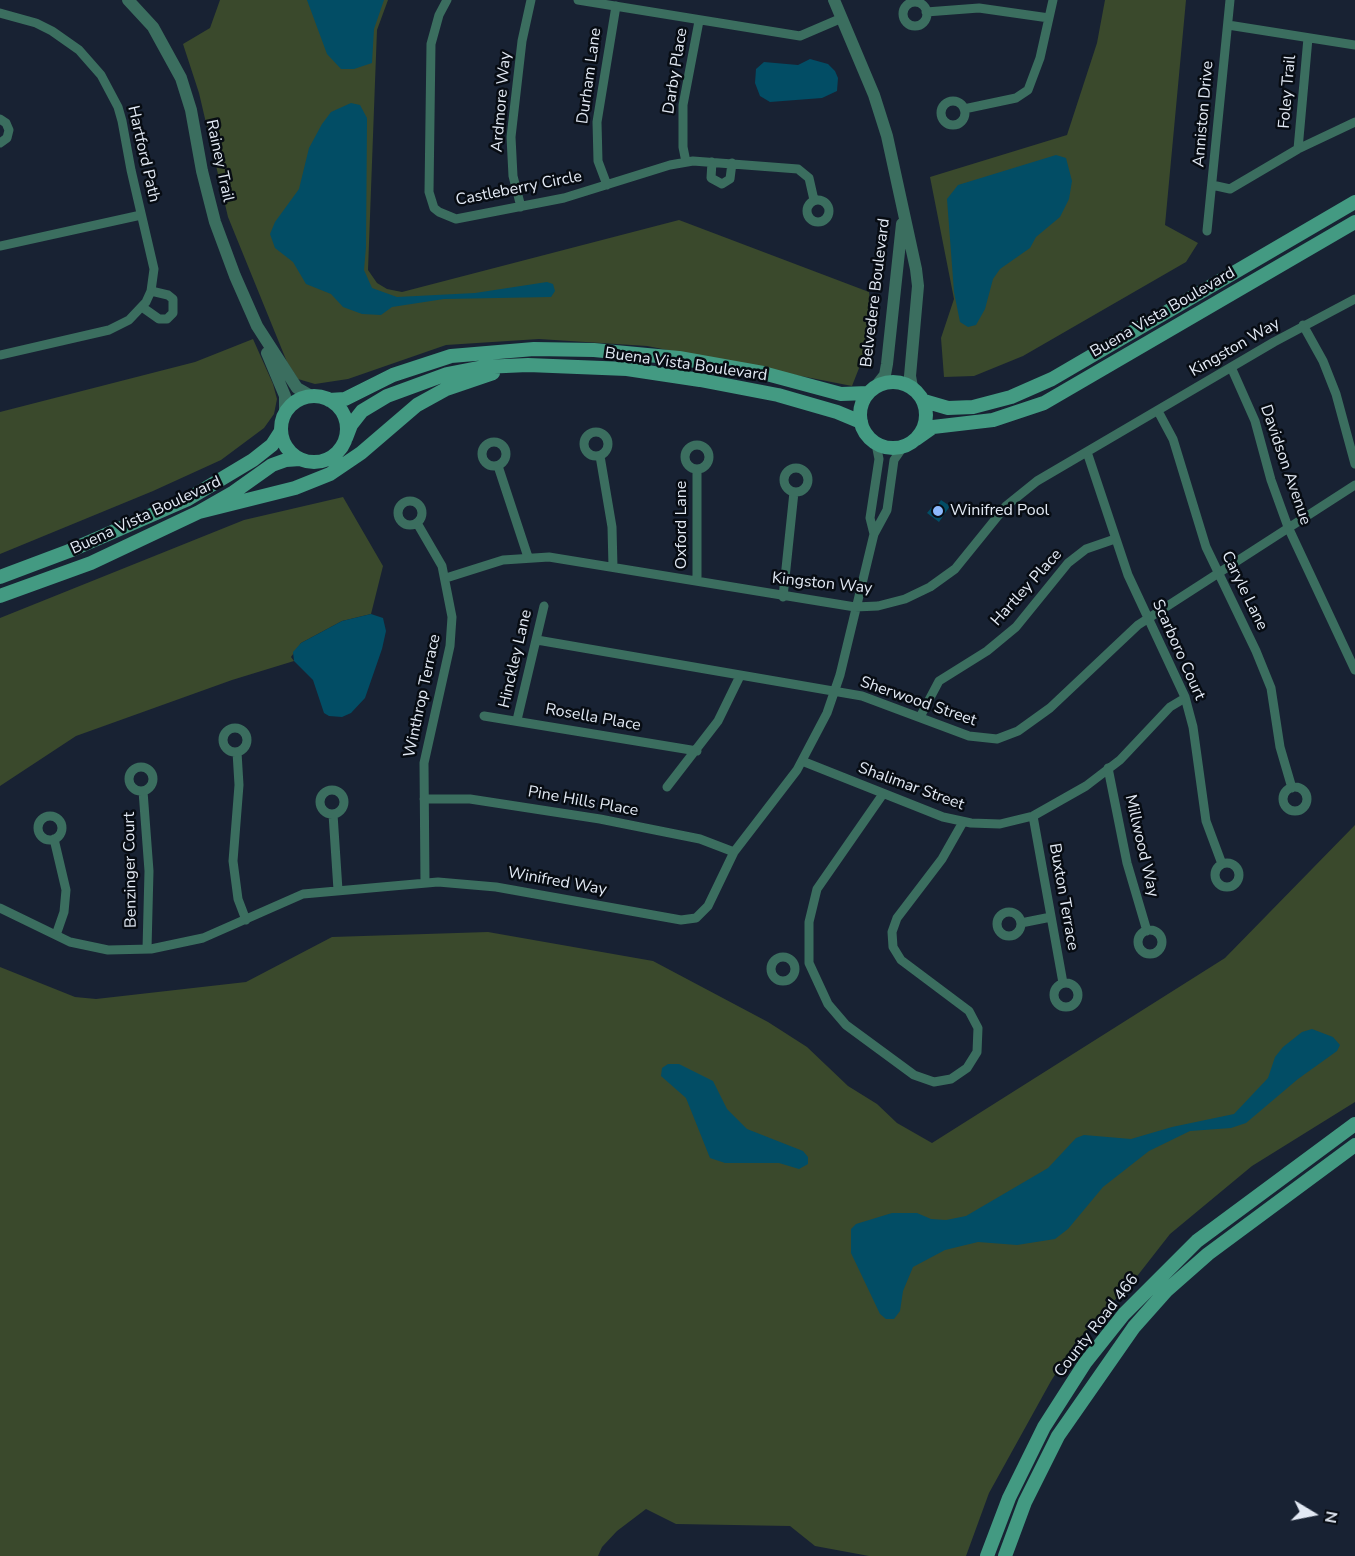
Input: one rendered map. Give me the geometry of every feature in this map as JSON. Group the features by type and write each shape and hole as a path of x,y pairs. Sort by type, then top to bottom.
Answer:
{"main road":[{"name":"Buena Vista Boulevard","path":"924,401 948,408 973,407 1011,397 1052,379 1355,202"},
{"name":"Buena Vista Boulevard","path":"903,447 933,427 993,420 1044,403 1355,222"},
{"name":"Buena Vista Boulevard","path":"329,400 345,399 393,375 451,356 534,349 594,350 679,358 753,371 841,394 872,389 895,381 912,387"},
{"name":"Buena Vista Boulevard","path":"346,438 351,425 362,411 387,396 447,374 483,367 528,365 627,369 700,380 778,395 837,412 861,422"},
{"path":"199,512 295,488 330,474 361,453 417,405 446,388 479,376 528,365"},
{"path":"912,387 924,401 926,422 916,439"},
{"path":"872,389 862,402 861,422 864,431 876,444 894,448 903,447"},
{"path":"311,396 329,400 342,412 346,420 346,438 333,456 323,461 300,459 291,452 281,431 285,414 291,405 311,396"},
{"name":"Buena Vista Boulevard","path":"0,577 69,551 188,500 253,460 272,445 281,431"},
{"name":"Buena Vista Boulevard","path":"0,596 91,563 199,512 234,492 272,465 286,460 300,459"},
{"name":"County Road 466","path":"987,1556 1019,1477 1044,1427 1085,1363 1153,1282 1197,1241 1236,1210 1355,1124"},
{"name":"County Road 466","path":"1005,1556 1025,1502 1058,1436 1134,1327 1162,1296 1249,1222 1355,1145"},
{"path":"1019,1477 1017,1490 1020,1498 1025,1502"}],"street":[{"name":"Rainey Trail","path":"128,0 153,27 181,78 191,110 202,171 215,222 285,396 285,414"},
{"name":"Castleberry Circle","path":"447,0 439,15 431,44 431,201 439,212 456,219 521,207 564,198 686,162 732,163 798,169 809,178 814,200"},
{"name":"Ardmore Way","path":"521,207 513,176 511,137 522,41 531,0"},
{"path":"579,0 800,36 842,18"},
{"name":"Belvedere Boulevard","path":"834,0 874,95 902,202 918,286 910,376 912,387"},
{"path":"964,109 1023,94 1031,84 1053,0"},
{"name":"Anniston Drive","path":"1207,231 1230,0"},
{"name":"Durham Lane","path":"607,185 597,160 597,122 616,6"},
{"path":"926,12 980,8 1049,18"},
{"name":"Hartford Path","path":"0,13 36,23 52,31 79,50 100,75 118,107 122,121 154,269 151,291 142,307 129,320 109,330 0,355"},
{"name":"Darby Place","path":"686,162 683,147 683,105 699,21"},
{"path":"1228,25 1355,45"},
{"name":"Foley Trail","path":"1298,149 1308,38"},
{"path":"0,119 6,123 9,130 7,138 0,143"},
{"path":"1212,185 1230,189 1298,149 1355,122"},
{"path":"712,162 711,178 722,184 730,179 732,163"},
{"name":"Belvedere Boulevard","path":"872,389 885,375 887,364 902,236 902,202"},
{"path":"0,246 141,215"},
{"path":"142,307 159,319 167,319 173,313 173,299 168,295 151,291"},
{"name":"Kingston Way","path":"446,578 482,565 528,557 549,557 855,607 878,606 903,600 943,580 966,558 996,518 1021,492 1303,325 1355,299"},
{"path":"1303,325 1323,361 1336,394 1355,464"},
{"name":"Rainey Trail","path":"262,338 297,388 311,396"},
{"name":"Davidson Avenue","path":"1231,367 1255,421 1271,480 1288,527 1355,670"},
{"name":"Caryle Lane","path":"1158,411 1173,439 1198,527 1271,688 1280,747 1292,788"},
{"path":"874,534 870,518 879,459 876,444"},
{"path":"874,534 887,510 894,460 903,447"},
{"name":"Scarboro Court","path":"1087,452 1099,482 1115,539 1147,618 1185,698 1192,727 1206,821 1222,864"},
{"path":"600,456 612,527 613,567"},
{"path":"498,466 528,557"},
{"name":"Oxford Lane","path":"697,469 697,581"},
{"name":"Sherwood Street","path":"537,640 870,698 979,739 1007,736 1050,708 1113,646 1147,618 1355,485"},
{"path":"783,597 794,492"},
{"name":"Winthrop Terrace","path":"417,523 436,552 446,578 452,630 426,751 425,883"},
{"name":"Winifred Way","path":"0,908 56,935 94,949 147,949 203,938 303,894 425,883 485,885 688,921 696,918 708,906 734,852 802,761 819,732 835,691 874,534"},
{"name":"Hartley Place","path":"920,717 939,681 987,651 1016,627 1068,563 1086,549 1115,539"},
{"name":"Hinckley Lane","path":"517,720 544,606"},
{"path":"668,787 697,751 728,705 740,676"},
{"name":"Shalimar Street","path":"802,761 883,794 963,822 1000,824 1033,816 1066,799 1108,768 1170,707 1185,698"},
{"name":"Rosella Place","path":"484,716 697,751"},
{"path":"237,752 239,785 233,861 234,879 246,920"},
{"name":"Millwood Way","path":"1108,768 1127,862 1147,931"},
{"name":"Benzinger Court","path":"143,791 149,871 147,949"},
{"path":"883,794 818,889 809,922 809,963 820,990 837,1015 914,1075 934,1082 951,1079 967,1068 978,1044 978,1028 974,1019 962,1005 901,960 891,940 897,918 936,866 963,822"},
{"name":"Pine Hills Place","path":"424,799 470,799 600,819 700,838 734,852"},
{"path":"333,814 338,891"},
{"name":"Buxton Terrace","path":"1033,816 1063,983"},
{"path":"54,839 66,890 64,912 56,935"},
{"path":"1021,923 1051,917"},
{"path":"795,966 809,963"}],"green space":[{"path":"220,0 388,0 377,30 368,270 377,283 387,289 402,292 679,220 869,292 874,330 852,386 647,346 539,339 446,345 348,379 315,384 298,379 287,362 228,217 199,93 183,44 210,28"},
{"path":"1105,0 1186,0 1165,225 1198,243 1186,262 1023,356 974,376 944,377 941,338 954,299 930,177 1067,135 1097,43"},
{"path":"253,339 273,384 277,399 274,414 264,428 221,460 153,491 0,554 0,412 195,362"},
{"path":"343,497 383,566 371,614 342,621 301,643 291,657 294,661 232,680 76,736 0,786 0,618 244,520"},
{"path":"1355,825 1355,1102 1252,1166 1170,1234 1138,1275 1075,1343 1051,1381 989,1493 966,1556 869,1556 815,1546 790,1526 676,1524 646,1509 617,1531 602,1547 598,1556 0,1556 0,967 75,997 96,999 246,982 332,937 488,932 653,961 768,1022 807,1047 848,1086 877,1104 897,1123 932,1143 1225,958"}],"water":[{"path":"307,0 384,0 374,29 372,63 354,69 341,69 327,54"},
{"path":"810,59 828,64 835,71 838,78 837,91 822,98 770,102 760,96 755,83 756,69 764,62 798,65"},
{"path":"351,103 360,105 367,118 364,270 372,288 397,297 475,293 547,282 553,284 555,291 551,297 444,299 392,307 381,315 362,314 343,307 331,294 306,284 293,262 275,248 270,234 275,222 299,189 309,148 322,124 331,112"},
{"path":"1056,155 1066,158 1072,181 1069,199 1060,217 1036,237 1030,248 1000,269 993,279 985,309 976,325 968,327 960,322 954,292 947,199 958,185"},
{"name":"Winifred Pool","path":"941,500 950,506 939,522 927,513 932,507 935,509"},
{"path":"371,614 383,618 386,631 365,698 351,713 342,717 329,716 324,713 313,680 294,661 293,652 301,643 342,621"},
{"path":"1312,1029 1333,1037 1340,1045 1337,1051 1298,1079 1246,1123 1231,1128 1190,1131 1149,1151 1103,1187 1068,1229 1055,1239 1017,1245 978,1242 945,1250 913,1267 903,1291 900,1311 894,1319 886,1319 880,1314 851,1253 851,1229 856,1224 892,1213 917,1213 931,1219 946,1220 966,1216 1048,1168 1076,1138 1084,1135 1131,1139 1172,1127 1234,1114 1268,1078 1275,1057 1283,1047 1302,1032"},
{"path":"668,1064 679,1064 713,1081 727,1109 747,1129 803,1151 808,1157 808,1164 799,1169 779,1163 725,1163 710,1158 686,1098 661,1076 662,1068"}],"place":[{"name":"Winifred Pool","path":"938,511"}]}
